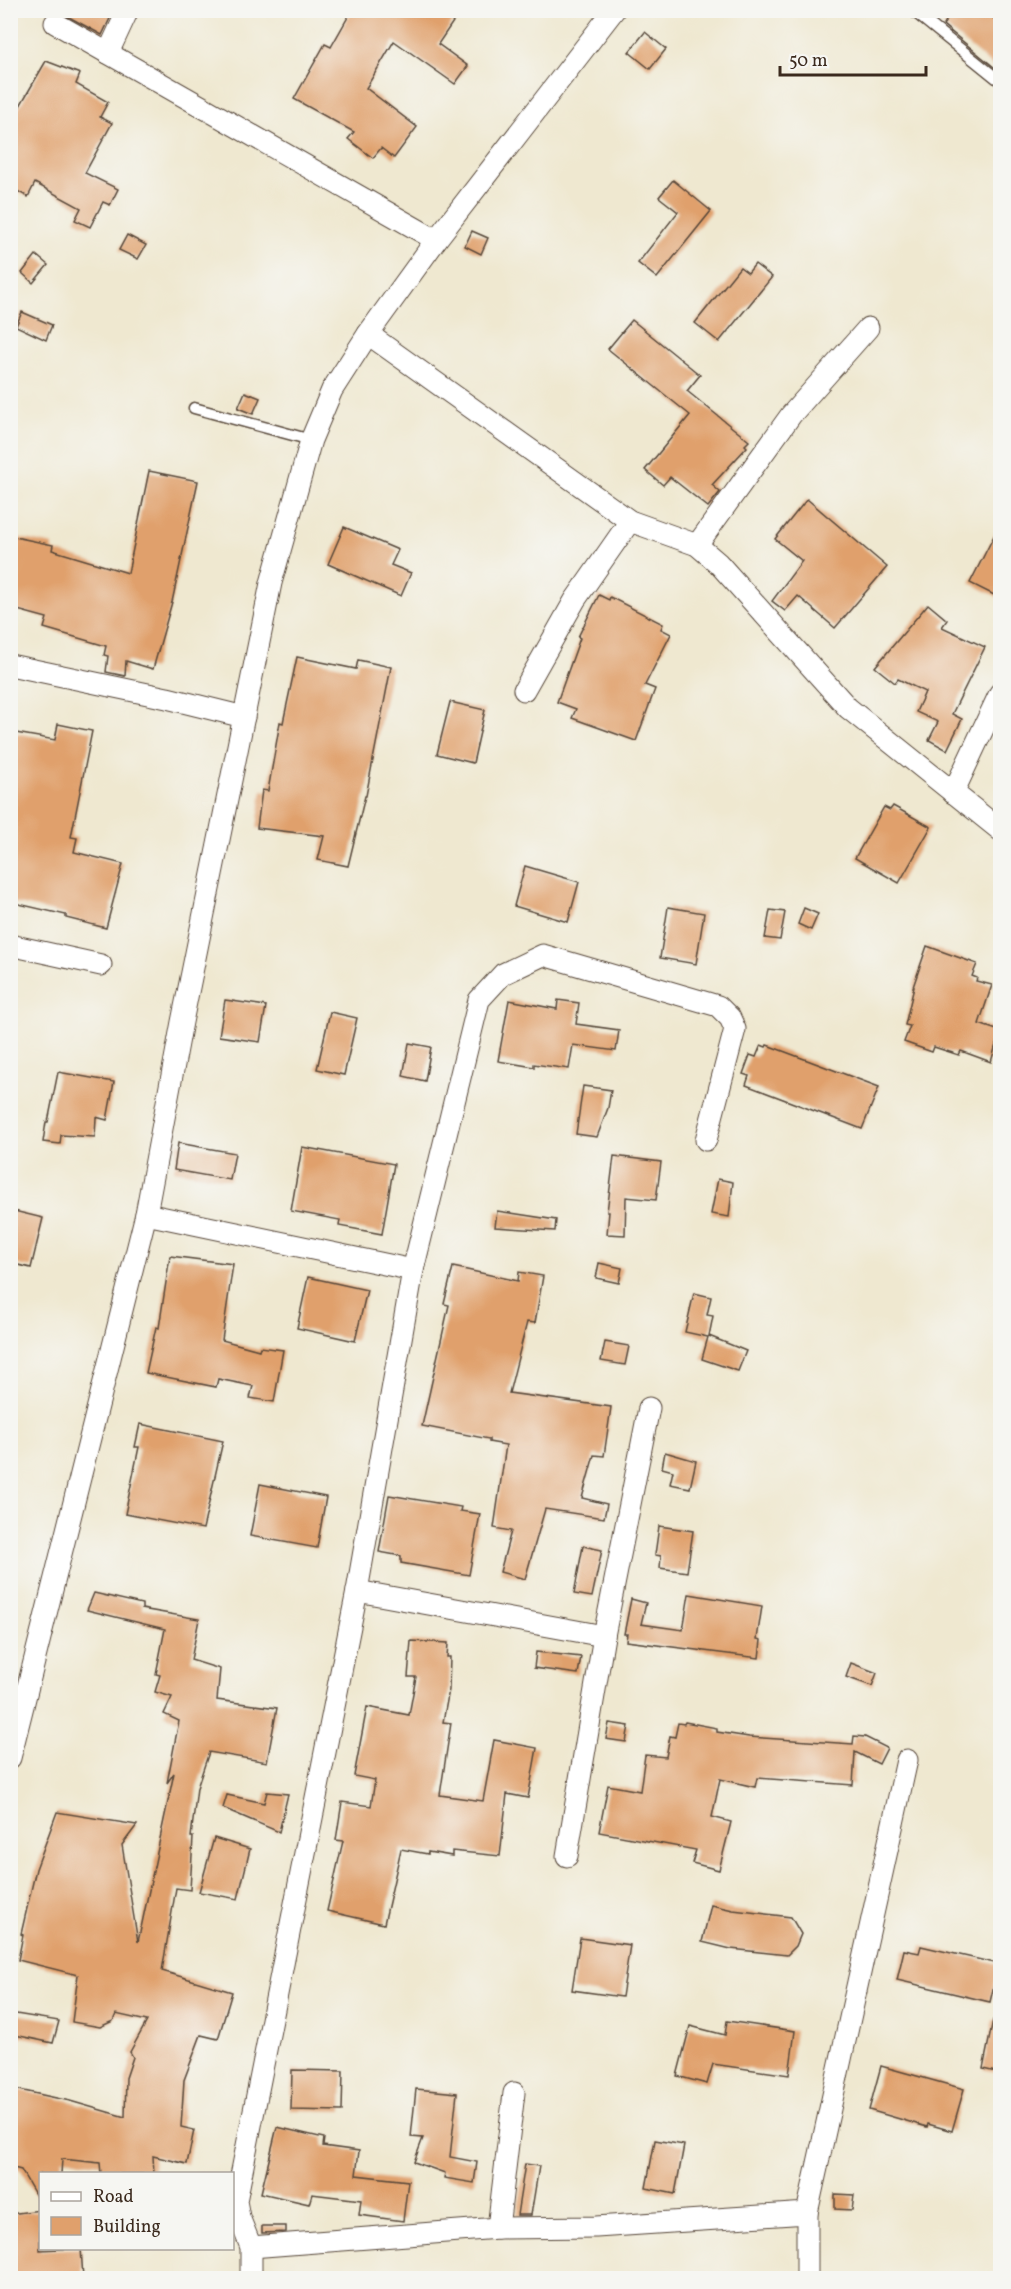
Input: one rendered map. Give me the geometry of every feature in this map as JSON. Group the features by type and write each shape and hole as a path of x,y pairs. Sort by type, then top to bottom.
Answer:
{"street":[{"path":"108,53 128,10"},
{"path":"10,1758 146,1214 182,1022 271,583 311,440 332,390 368,334 436,240 614,10"},
{"path":"55,23 436,240"},
{"path":"697,545 791,415 868,328"},
{"path":"368,334 630,521 697,545 718,563 848,708 1000,830"},
{"path":"524,690 575,600 630,521"},
{"path":"10,665 167,698 244,717"},
{"path":"953,793 1000,693"},
{"path":"10,945 101,965"},
{"path":"251,2278 251,2247 239,2217 236,2201 357,1591 413,1270 479,1000 503,974 543,956 718,1006 730,1018 735,1029 706,1140"},
{"path":"146,1214 413,1270"},
{"path":"567,1856 604,1636 649,1408"},
{"path":"357,1591 604,1636"},
{"path":"807,2278 807,2213 907,1760"},
{"path":"498,2228 514,2093"},
{"path":"251,2247 498,2228 596,2227 807,2213"}],"lane":[{"path":"912,10 1000,81"},
{"path":"194,408 311,440"}],"building":[{"path":"56,10 114,10 102,35"},
{"path":"352,10 461,10 438,44 468,66 455,84 394,41 366,88 417,127 394,158 381,148 373,158 348,139 354,132 294,99 325,44 331,47"},
{"path":"954,10 984,10 1000,24 1000,72 943,25"},
{"path":"645,32 666,49 650,69 629,52"},
{"path":"46,61 80,74 76,84 108,102 100,117 112,123 85,173 118,189 110,205 103,202 90,227 75,220 81,208 35,183 28,197 10,187 10,123"},
{"path":"673,180 711,211 657,278 638,263 678,212 659,197"},
{"path":"472,231 488,238 481,254 465,246"},
{"path":"127,235 146,245 138,259 119,250"},
{"path":"36,255 48,265 33,283 22,273"},
{"path":"755,264 772,277 719,342 695,323 740,267 748,273"},
{"path":"22,312 52,325 46,340 16,326"},
{"path":"632,320 700,375 687,391 749,441 745,445 747,447 712,485 720,492 708,507 670,477 663,485 645,470 690,415 608,349"},
{"path":"245,392 260,398 253,414 238,408"},
{"path":"149,471 198,481 172,602 153,669 126,661 125,676 106,672 108,656 104,655 106,646 44,628 47,618 10,608 10,536 53,545 52,550 128,573"},
{"path":"807,499 887,567 835,628 798,596 785,611 772,601 802,561 775,539"},
{"path":"1000,524 1000,598 970,583"},
{"path":"344,527 398,550 391,565 411,573 401,596 328,564"},
{"path":"599,595 609,600 610,597 663,624 661,629 671,634 645,685 655,689 636,741 572,718 576,709 557,702 580,638 578,637"},
{"path":"928,604 947,620 942,627 985,647 952,714 962,719 947,750 929,740 938,722 916,712 925,692 898,679 895,683 875,667"},
{"path":"297,657 356,669 358,660 391,667 366,796 348,866 318,860 324,836 257,828 262,790 268,791 280,722 283,723"},
{"path":"450,702 485,710 473,763 437,754"},
{"path":"58,724 92,731 71,837 77,838 74,852 123,864 106,928 66,918 66,915 10,902 10,732 55,740"},
{"path":"893,806 931,827 899,883 855,858 884,807 890,810"},
{"path":"525,866 579,882 568,922 514,906"},
{"path":"668,907 704,913 696,964 660,958"},
{"path":"804,908 818,914 811,930 798,924"},
{"path":"770,910 785,912 780,940 765,938"},
{"path":"927,946 977,964 972,976 977,978 976,981 992,985 979,1024 1000,1031 991,1062 961,1051 959,1055 934,1047 932,1052 904,1042 910,1026 905,1025 913,987"},
{"path":"225,1000 266,1006 260,1042 219,1036"},
{"path":"509,1000 557,1009 558,1000 579,1003 576,1024 619,1030 616,1051 573,1045 569,1069 534,1064 534,1067 498,1061"},
{"path":"330,1012 357,1018 344,1075 317,1069"},
{"path":"409,1043 431,1047 425,1081 403,1076"},
{"path":"761,1045 766,1047 767,1045 879,1087 862,1129 746,1085 749,1076 743,1074 750,1055 756,1057"},
{"path":"58,1072 114,1082 107,1120 96,1117 95,1137 61,1135 60,1144 43,1142"},
{"path":"583,1086 611,1090 608,1108 597,1137 576,1134"},
{"path":"178,1143 235,1153 230,1180 174,1170"},
{"path":"302,1147 394,1164 382,1234 339,1226 340,1220 291,1211"},
{"path":"614,1156 661,1162 656,1200 626,1197 625,1235 607,1234 609,1212 607,1212"},
{"path":"718,1179 733,1182 729,1217 711,1214"},
{"path":"10,1210 43,1218 31,1268 10,1263"},
{"path":"497,1211 556,1220 555,1231 495,1227"},
{"path":"170,1256 233,1264 222,1340 259,1350 260,1347 283,1350 274,1402 250,1398 253,1386 218,1379 216,1387 146,1373 156,1327 159,1328"},
{"path":"599,1263 622,1268 619,1283 596,1278"},
{"path":"453,1267 518,1281 519,1272 543,1276 535,1323 527,1322 509,1393 611,1407 604,1456 594,1455 582,1498 607,1504 604,1518 545,1509 525,1579 500,1572 511,1531 494,1528 506,1445 489,1442 489,1439 422,1426 449,1305 444,1304"},
{"path":"308,1277 367,1290 355,1341 297,1328"},
{"path":"694,1293 711,1297 707,1315 713,1316 709,1336 746,1351 738,1371 702,1359 708,1337 685,1332"},
{"path":"605,1342 629,1346 625,1365 601,1361"},
{"path":"140,1424 223,1441 203,1529 125,1514 139,1447 135,1447"},
{"path":"665,1452 696,1461 690,1488 670,1484 673,1471 662,1468"},
{"path":"260,1484 326,1497 317,1548 250,1536"},
{"path":"389,1495 461,1507 460,1511 480,1514 469,1575 401,1563 401,1556 379,1552"},
{"path":"659,1526 693,1531 687,1572 660,1568 661,1556 655,1555"},
{"path":"583,1546 602,1550 592,1597 574,1594"},
{"path":"94,1593 142,1604 142,1609 199,1619 191,1660 220,1669 217,1700 277,1708 267,1762 209,1752 197,1788 191,1837 193,1837 190,1890 176,1888 162,1971 232,1992 218,2039 201,2035 184,2080 181,2127 194,2130 187,2164 153,2156 154,2172 101,2172 100,2163 62,2159 61,2172 39,2172 39,2201 21,2170 10,2167 10,2088 70,2101 125,2117 126,2078 133,2057 130,2052 147,2021 116,2014 113,2021 100,2027 72,2022 78,1975 18,1960 23,1935 21,1934 36,1869 57,1812 137,1825 122,1845 138,1942 174,1773 167,1783 179,1721 164,1714 172,1697 155,1692 160,1675 156,1674 165,1629 87,1610"},
{"path":"689,1594 762,1606 757,1639 761,1640 759,1658 626,1641 627,1634 624,1634 631,1599 646,1603 641,1624 683,1630"},
{"path":"411,1641 448,1643 449,1690 443,1722 451,1723 440,1795 483,1801 494,1740 537,1748 528,1798 507,1794 500,1856 452,1851 452,1856 401,1849 384,1924 327,1911 343,1841 336,1840 342,1802 371,1806 375,1780 354,1776 367,1707 409,1715 416,1677 408,1677"},
{"path":"536,1652 581,1657 578,1674 534,1668"},
{"path":"851,1663 877,1673 872,1686 846,1677"},
{"path":"685,1722 717,1728 717,1732 749,1737 853,1744 854,1736 865,1737 887,1748 879,1764 855,1752 853,1785 757,1778 755,1787 720,1779 712,1817 731,1822 719,1870 692,1863 696,1850 599,1832 608,1785 640,1791 645,1755 666,1757 670,1736 675,1737 678,1723 684,1724"},
{"path":"609,1723 629,1726 626,1742 606,1739"},
{"path":"267,1792 288,1794 279,1832 223,1808 227,1795 264,1803"},
{"path":"214,1838 250,1849 238,1899 199,1892"},
{"path":"711,1905 791,1917 801,1934 796,1946 787,1955 731,1949 702,1942"},
{"path":"580,1938 630,1945 622,1997 572,1990"},
{"path":"921,1946 999,1964 990,2002 897,1980 904,1950 919,1953"},
{"path":"10,2013 59,2021 53,2043 10,2034"},
{"path":"993,2020 1000,2020 1000,2073 983,2069"},
{"path":"727,2021 795,2031 789,2075 713,2064 707,2084 677,2076 690,2026 725,2035"},
{"path":"881,2066 964,2089 952,2131 928,2124 927,2127 869,2110"},
{"path":"292,2070 343,2071 342,2111 291,2110"},
{"path":"416,2089 457,2093 450,2157 477,2162 474,2183 444,2178 445,2173 414,2162 423,2138 411,2137"},
{"path":"277,2127 324,2138 323,2146 359,2151 356,2175 408,2181 403,2221 359,2215 361,2200 312,2194 309,2204 261,2193"},
{"path":"655,2140 684,2145 675,2194 646,2188"},
{"path":"525,2164 539,2166 531,2215 517,2215"},
{"path":"835,2194 854,2195 852,2210 835,2209"},
{"path":"39,2210 39,2250 81,2250 83,2278 10,2278 10,2214"},
{"path":"262,2226 286,2226 286,2232 262,2233"}]}
